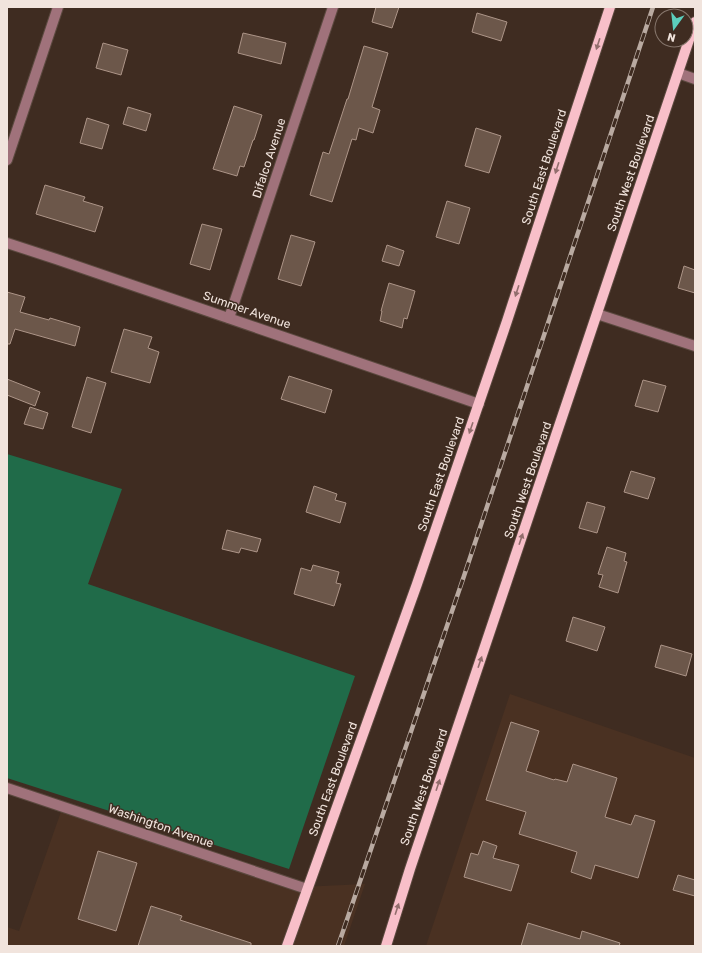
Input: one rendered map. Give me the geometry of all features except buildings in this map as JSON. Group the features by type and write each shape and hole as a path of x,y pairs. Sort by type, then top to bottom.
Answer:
{"main road":[{"name":"South East Boulevard","path":"287,946 418,584 610,7"},
{"name":"South West Boulevard","path":"386,946 415,854 695,22"}],"street":[{"path":"7,160 58,7"},
{"name":"Difalco Avenue","path":"229,318 333,7"},
{"path":"678,73 695,79"},
{"name":"Summer Avenue","path":"7,243 479,404"},
{"path":"597,314 695,346"},
{"name":"Washington Avenue","path":"7,788 307,889"}],"shaded area":[{"path":"510,694 695,758 695,946 426,946"},
{"path":"63,806 301,887 365,884 344,946 7,946 7,927 19,931"}],"green space":[{"path":"7,454 122,489 88,584 355,676 289,869 7,778"}],"railway":[{"path":"338,946 464,576 653,7"}]}
